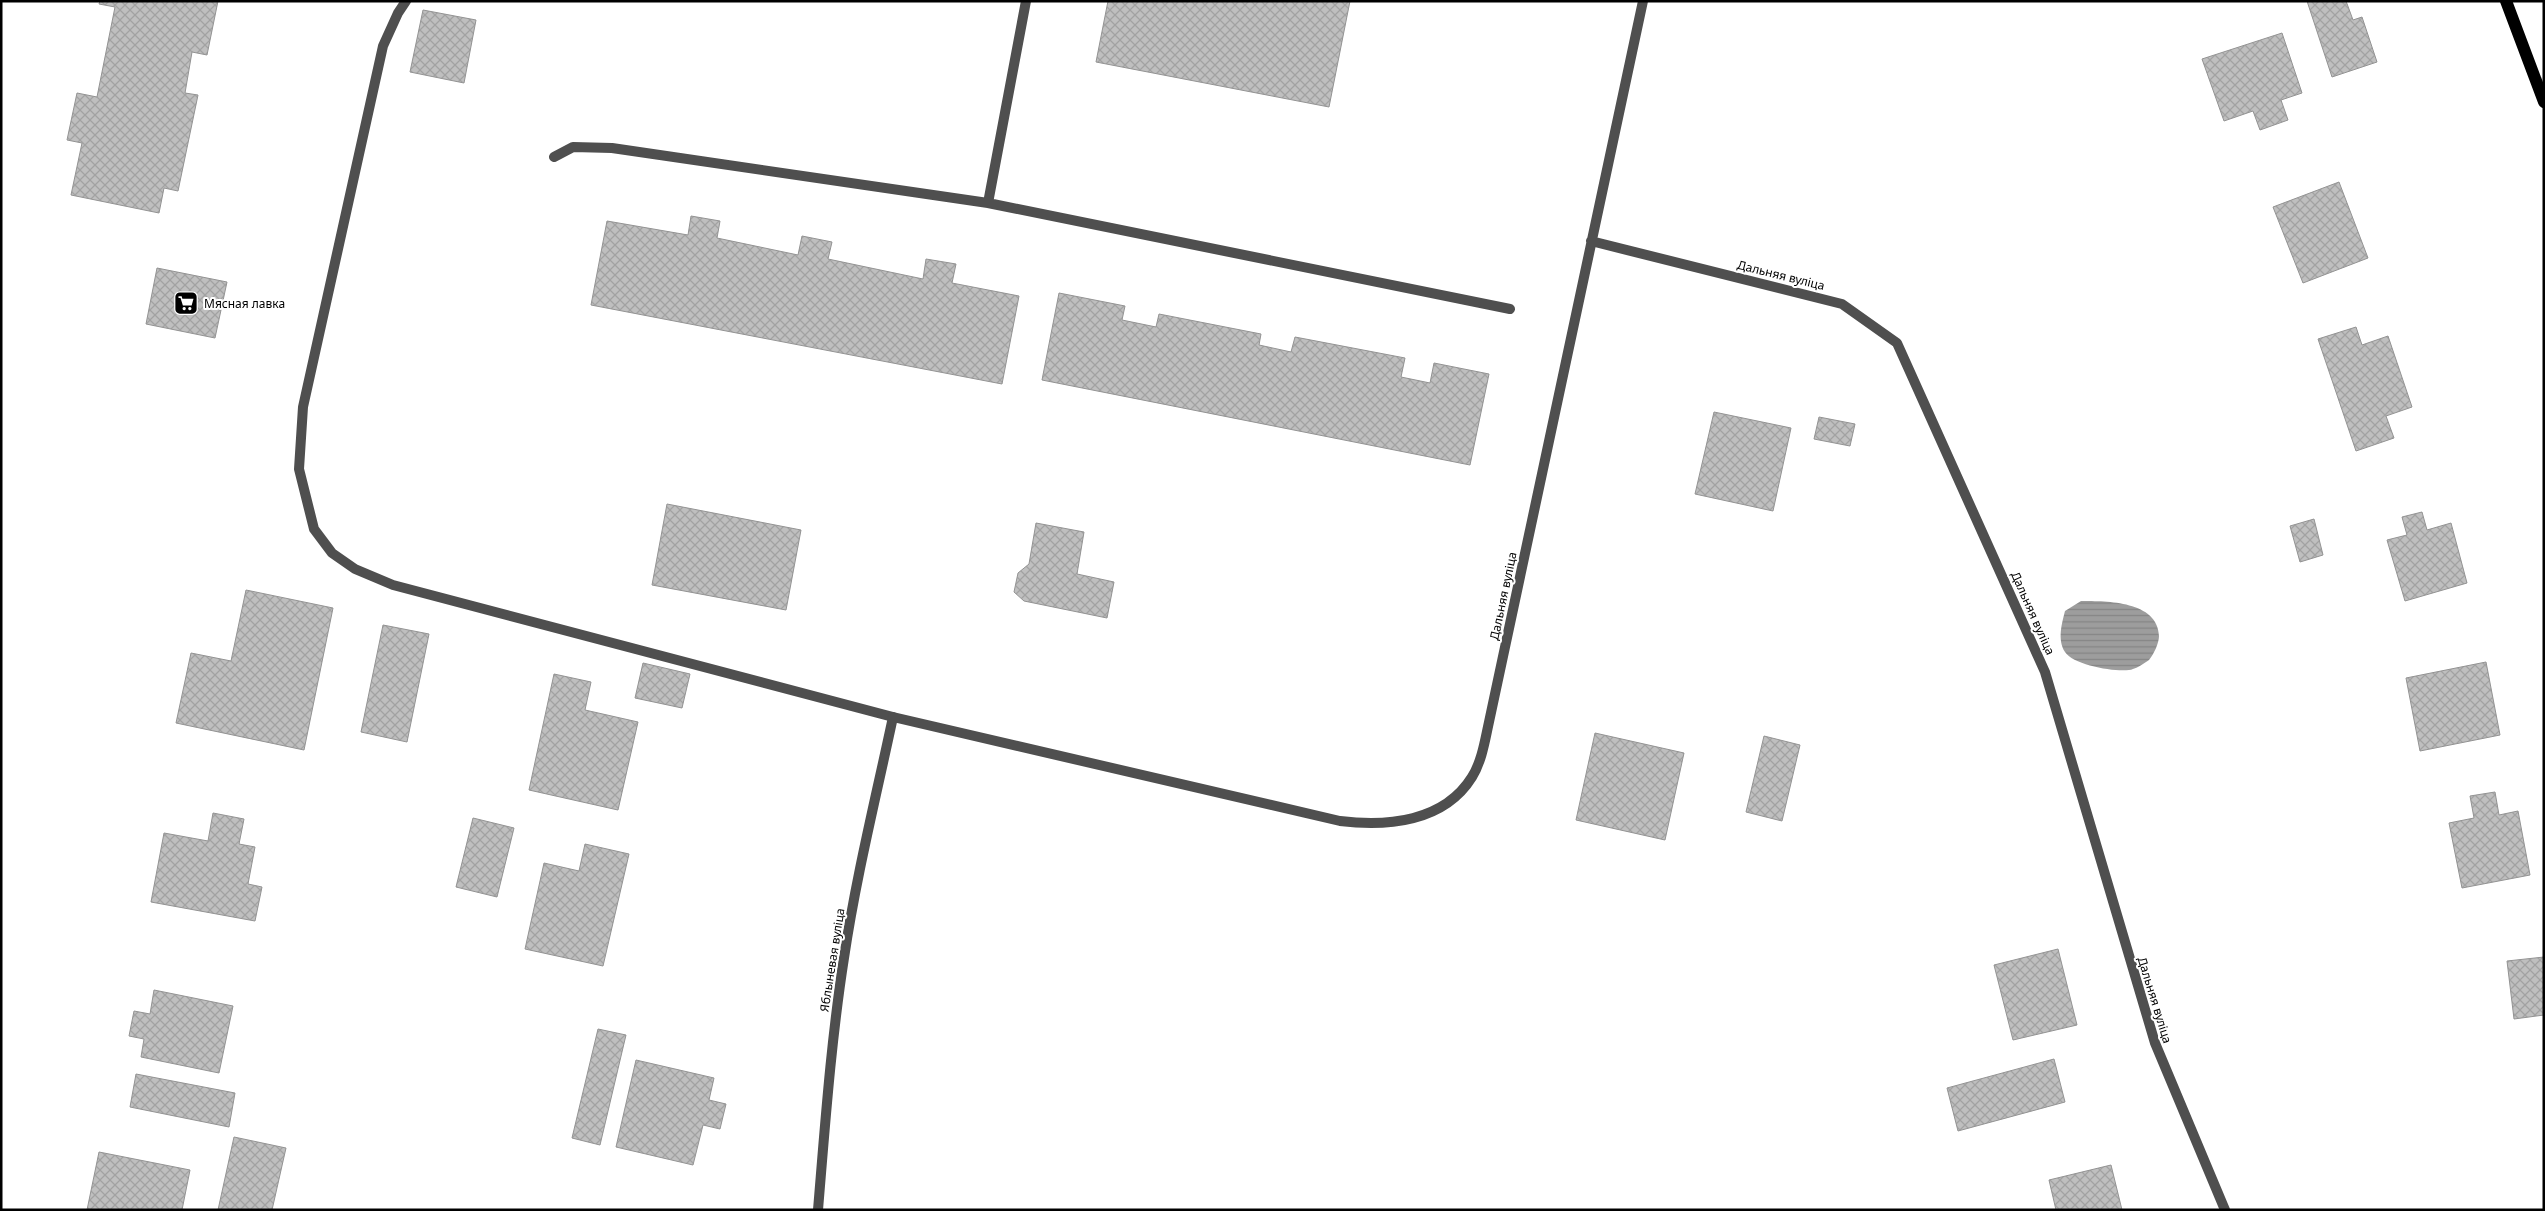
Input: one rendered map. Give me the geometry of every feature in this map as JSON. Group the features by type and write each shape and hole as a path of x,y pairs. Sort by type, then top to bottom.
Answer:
{"main road":[{"path":"2506,1 2544,102"}],"street":[{"path":"406,1 398,13 383,46 303,407 298,469 314,529 332,553 355,569 394,584 893,717"},
{"path":"988,203 1026,1"},
{"name":"Дальняя вуліца","path":"893,717 1340,821 1365,824 1425,816 1452,800 1472,778 1481,758 1643,1"},
{"path":"554,157 573,147 612,148 988,203 1510,310"},
{"name":"Дальняя вуліца","path":"1591,241 1842,304 1897,343 2045,672 2154,1043 2225,1210"},
{"name":"Яблыневая вуліца","path":"818,1210 830,1070 844,957 862,860 893,717"}],"shaded area":[{"path":"2081,601 2129,605 2150,616 2156,624 2159,636 2156,648 2149,660 2134,669 2122,670 2094,667 2069,657 2061,642 2065,611"}],"building":[{"path":"100,1 218,1 207,55 192,52 185,93 198,95 178,191 164,188 159,213 71,195 82,143 67,140 77,93 97,97 115,7 99,4"},
{"path":"1108,1 1350,1 1329,107 1096,62"},
{"path":"2307,1 2346,1 2353,20 2362,17 2377,62 2332,77"},
{"path":"423,10 476,20 464,83 410,72"},
{"path":"2282,33 2302,93 2281,100 2288,120 2260,130 2253,111 2224,121 2202,59"},
{"path":"2339,182 2368,258 2303,283 2273,207"},
{"path":"691,216 720,221 717,238 798,255 802,236 832,242 828,259 923,279 926,259 956,264 952,283 1019,296 1002,384 591,305 607,221 688,235"},
{"name":"Мясная лавка","path":"157,268 227,282 215,338 146,324"},
{"path":"1059,293 1125,306 1122,320 1156,327 1159,314 1261,334 1259,345 1291,352 1295,337 1405,358 1401,377 1430,383 1434,363 1489,374 1470,465 1042,380"},
{"path":"2356,327 2362,345 2388,336 2412,407 2386,416 2394,438 2356,451 2318,339"},
{"path":"1714,412 1791,428 1773,511 1695,494"},
{"path":"1819,417 1855,424 1850,446 1814,439"},
{"path":"667,504 801,530 786,610 652,585"},
{"path":"2422,512 2427,530 2451,523 2467,583 2405,601 2387,540 2407,535 2402,517"},
{"path":"2314,519 2323,555 2300,562 2290,526"},
{"path":"1036,523 1084,532 1077,574 1114,582 1107,618 1024,601 1014,592 1018,573 1029,564"},
{"path":"246,590 333,608 304,750 176,723 191,653 231,661"},
{"path":"383,625 429,634 407,742 361,732"},
{"path":"2486,662 2500,735 2420,751 2406,678"},
{"path":"643,663 690,674 682,708 635,698"},
{"path":"554,674 591,682 585,710 638,722 618,810 529,790"},
{"path":"1595,733 1684,753 1665,840 1576,820"},
{"path":"1764,736 1800,745 1782,821 1746,812"},
{"path":"2495,792 2499,815 2518,811 2530,875 2462,888 2449,823 2474,818 2470,796"},
{"path":"213,813 244,819 239,844 255,847 248,884 262,887 255,921 151,902 164,833 208,841"},
{"path":"473,818 514,828 497,897 456,887"},
{"path":"585,844 629,854 603,966 525,949 544,863 579,871"},
{"path":"2058,949 2077,1025 2013,1040 1994,965"},
{"path":"2544,957 2544,1015 2514,1019 2507,961"},
{"path":"154,990 233,1006 219,1073 141,1057 144,1039 129,1036 134,1011 150,1014"},
{"path":"598,1029 626,1035 600,1145 572,1138"},
{"path":"2054,1059 2065,1102 1958,1131 1947,1088"},
{"path":"636,1060 714,1078 709,1100 726,1104 720,1129 703,1125 693,1165 616,1147"},
{"path":"136,1074 235,1093 229,1127 130,1107"},
{"path":"234,1137 286,1148 272,1210 218,1210"},
{"path":"99,1152 190,1170 182,1210 87,1210"},
{"path":"2111,1165 2122,1210 2056,1210 2049,1180"}],"place":[{"name":"Мясная лавка","path":"186,303"}]}
